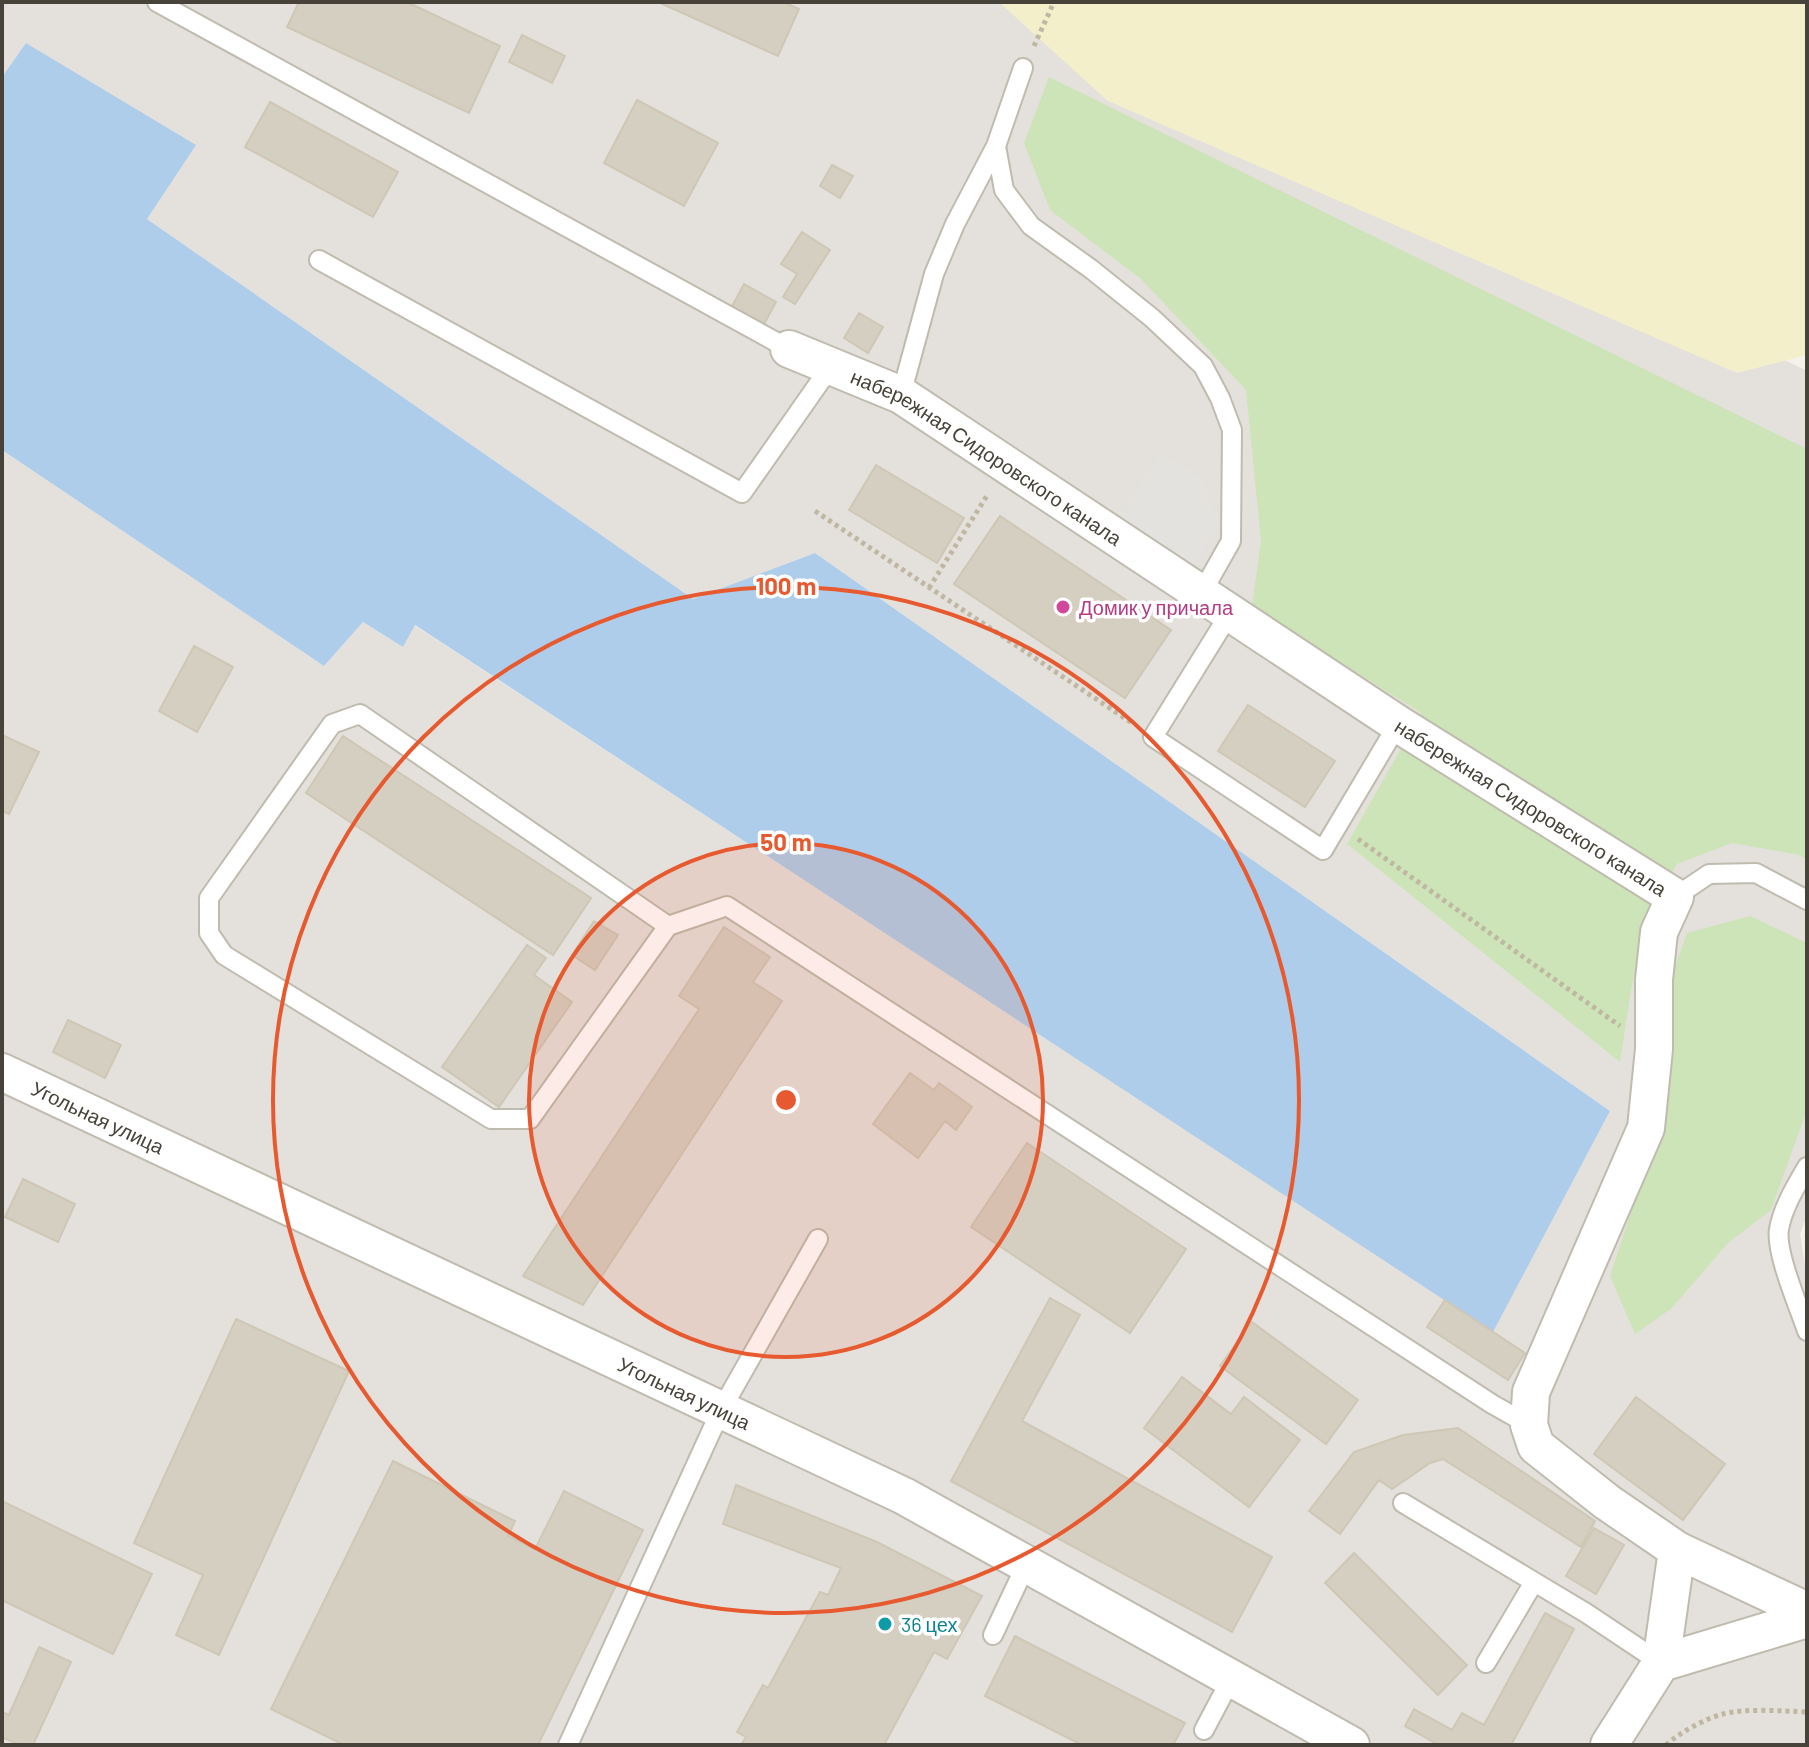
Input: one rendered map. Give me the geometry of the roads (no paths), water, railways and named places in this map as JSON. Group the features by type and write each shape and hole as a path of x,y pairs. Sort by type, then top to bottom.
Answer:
{"street":[{"name":"набережная Сидоровского канала","path":"789,349 901,395 1398,724 1675,897 1659,932 1654,980 1654,1049 1646,1128 1531,1392 1529,1425"},
{"name":"Угольная улица","path":"2,1072 904,1496 1351,1745"},
{"path":"1529,1425 1536,1446 1607,1502 1677,1550 1807,1611"},
{"path":"1609,1745 1661,1663 1677,1550"},
{"path":"1661,1663 1807,1619"}],"lane":[{"path":"157,2 789,349"},
{"path":"901,395 934,274 955,224 996,146 1023,68"},
{"path":"996,146 1004,190 1031,226 1152,318 1203,366 1232,430 1231,541 1216,604 1153,737 1323,850 1398,724"},
{"path":"319,260 742,493 831,366"},
{"path":"668,926 360,714 332,724 209,898 209,933 224,955 491,1119 530,1119 668,926 727,906 1492,1404 1529,1425"},
{"path":"1675,897 1709,874 1756,873 1807,900"},
{"path":"1807,1167 1790,1198 1778,1232 1784,1265 1807,1331"},
{"path":"568,1745 721,1410 818,1239"},
{"path":"1403,1503 1661,1663"},
{"path":"993,1635 1026,1565"},
{"path":"1486,1663 1534,1582"},
{"path":"1204,1730 1231,1679"}],"water":[{"path":"26,43 196,145 147,219 693,599 815,553 1610,1111 1493,1332 415,625 403,647 363,622 324,666 2,450 2,77"}],"place":[{"name":"Домик у причала","path":"1063,607"},
{"name":"36 цех","path":"885,1624"}]}
